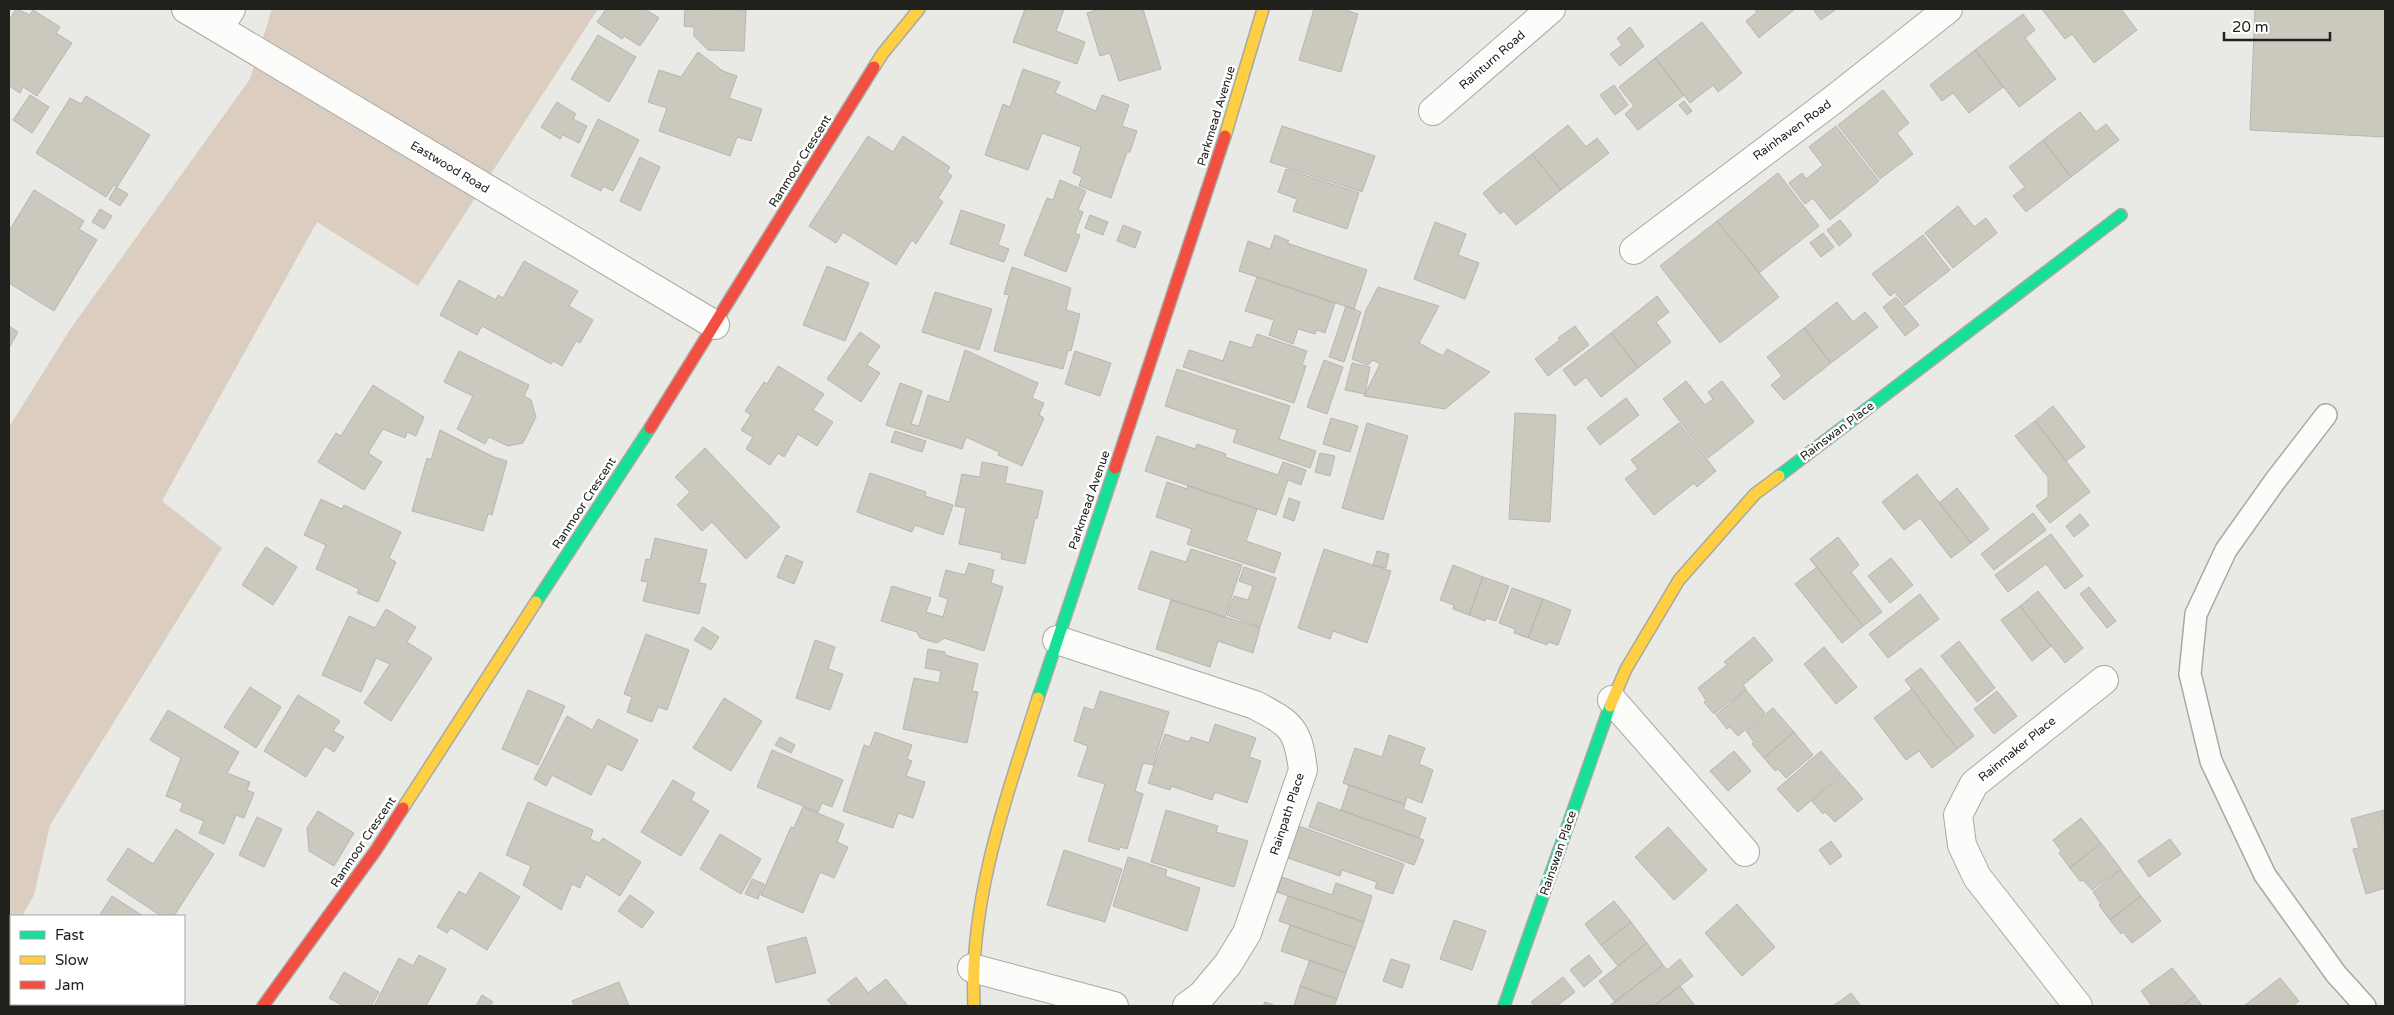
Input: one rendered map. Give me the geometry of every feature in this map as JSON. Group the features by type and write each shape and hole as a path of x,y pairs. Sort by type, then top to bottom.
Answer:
{"street":[{"name":"Eastwood Road","path":"186,9 225,19 715,325"},
{"name":"Ranmoor Crescent","path":"263,1006 376,850 504,649 676,387 883,53 919,9"},
{"name":"Parkmead Avenue","path":"974,1006 972,968 977,914 985,870 1057,640 1204,202 1263,9"},
{"name":"Rainturn Road","path":"1433,111 1551,9"},
{"name":"Rainhaven Road","path":"1634,250 1833,100 1948,9"},
{"name":"Rainswan Place","path":"1504,1006 1612,700 1626,669 1679,580 1755,494 2120,215"},
{"name":"Rainpath Place","path":"1057,640 1255,705 1278,718 1294,732 1300,744 1303,770 1247,933 1228,964 1202,995 1187,1006"},
{"name":"Rainmaker Place","path":"2078,1006 1977,877 1962,845 1958,815 1974,784 2104,680"},
{"path":"1612,700 1745,852"},
{"path":"972,968 1114,1006"}],"lane":[{"path":"2326,415 2275,481 2226,550 2196,614 2190,674 2211,761 2265,875 2336,974 2365,1006"}],"shaded area":[{"path":"272,9 598,9 418,286 317,222 162,501 222,548 50,825 34,895 23,915 10,915 9,940 9,427 71,328 250,79"}],"building":[{"path":"16,9 30,15 33,10 60,27 56,33 72,43 37,96 23,87 20,93 9,86 9,20"},
{"path":"606,9 645,9 659,18 640,46 624,36 622,39 597,22"},
{"path":"685,9 746,10 744,51 708,50 694,36 694,27 684,26"},
{"path":"1025,9 1064,9 1056,31 1085,42 1077,64 1013,42"},
{"path":"1100,9 1143,9 1161,69 1119,81 1110,53 1100,56 1087,13"},
{"path":"1314,9 1342,9 1358,14 1341,72 1299,60"},
{"path":"1755,9 1795,9 1759,38 1746,21 1757,12"},
{"path":"1813,9 1836,9 1821,20"},
{"path":"2042,9 2121,9 2137,30 2094,63 2072,34 2065,39"},
{"path":"2255,9 2385,9 2385,137 2250,130"},
{"path":"2023,14 2035,30 2025,38 2056,79 2019,107 1975,50"},
{"path":"1702,22 1742,73 1718,92 1713,85 1690,103 1655,58"},
{"path":"1630,27 1644,46 1620,66 1610,54 1622,45 1617,38"},
{"path":"598,35 636,57 609,102 571,79"},
{"path":"1975,50 2003,87 1969,113 1953,93 1942,101 1930,85"},
{"path":"698,52 723,71 737,76 729,98 762,109 751,141 737,137 730,156 659,131 667,108 648,102 659,70 681,77"},
{"path":"1655,58 1684,95 1638,130 1625,114 1634,106 1619,87"},
{"path":"1023,69 1060,82 1055,93 1096,111 1102,95 1129,105 1122,126 1137,131 1130,152 1127,152 1111,198 1079,186 1082,177 1073,173 1081,147 1042,133 1028,170 985,155 1003,104 1010,107"},
{"path":"1614,85 1628,105 1615,115 1600,95"},
{"path":"1883,90 1909,123 1897,133 1913,154 1880,179 1838,125"},
{"path":"30,95 49,107 32,133 13,120"},
{"path":"86,96 150,135 117,187 114,185 106,197 36,153 70,98 81,104"},
{"path":"1684,101 1692,111 1687,115 1679,105"},
{"path":"557,102 576,114 573,119 587,126 579,143 563,135 560,139 541,127"},
{"path":"2080,112 2096,132 2106,124 2119,140 2071,177 2043,140"},
{"path":"598,119 639,140 613,191 603,186 601,191 571,176"},
{"path":"1568,125 1586,147 1597,138 1609,153 1561,190 1532,154"},
{"path":"1282,126 1375,156 1362,192 1270,162"},
{"path":"1836,126 1879,181 1830,220 1813,198 1805,204 1789,183 1802,173 1806,179 1823,165 1809,147"},
{"path":"868,136 893,152 903,136 950,167 947,172 952,176 938,198 943,202 916,244 912,240 896,265 843,232 836,243 809,226"},
{"path":"2043,140 2071,177 2026,212 2013,196 2025,187 2009,167"},
{"path":"1532,154 1561,190 1516,225 1504,211 1500,214 1483,193"},
{"path":"640,157 660,167 640,211 620,201"},
{"path":"1286,169 1359,193 1347,229 1293,211 1297,199 1278,192"},
{"path":"1778,173 1819,226 1759,273 1717,221"},
{"path":"1060,180 1086,191 1078,210 1083,212 1075,233 1080,235 1066,272 1024,255 1047,198 1053,200"},
{"path":"116,187 128,194 120,206 109,199"},
{"path":"34,190 84,221 79,229 97,240 54,311 9,283 9,231"},
{"path":"1958,206 1974,227 1986,218 1997,233 1953,268 1925,233"},
{"path":"100,209 112,216 104,229 92,222"},
{"path":"961,210 1005,225 998,245 1009,249 1004,262 950,244"},
{"path":"1090,215 1108,222 1103,235 1085,228"},
{"path":"1840,220 1852,235 1839,246 1827,230"},
{"path":"1717,221 1779,297 1720,343 1660,266"},
{"path":"1435,222 1466,234 1458,255 1479,263 1465,299 1414,279"},
{"path":"1123,225 1141,232 1135,248 1117,241"},
{"path":"1823,233 1834,247 1821,257 1810,243"},
{"path":"1275,235 1289,241 1287,243 1367,270 1354,309 1239,271 1248,241 1270,249"},
{"path":"1923,235 1950,270 1905,305 1895,292 1890,296 1872,274"},
{"path":"524,261 578,291 569,306 593,320 580,343 576,341 562,366 553,361 551,364 482,326 477,335 440,315 459,280 496,300 498,295 503,298"},
{"path":"827,266 869,283 845,341 803,325"},
{"path":"1012,267 1071,288 1066,310 1080,314 1071,351 1068,350 1063,369 994,351 1009,295 1004,294"},
{"path":"1257,277 1335,303 1325,333 1317,330 1315,334 1298,329 1293,344 1269,335 1274,320 1245,311"},
{"path":"1378,287 1439,306 1419,343 1443,356 1447,349 1490,372 1445,409 1364,396 1380,364 1373,360 1368,365 1352,359 1366,310"},
{"path":"935,292 992,309 979,350 922,332"},
{"path":"1657,296 1669,312 1656,322 1671,342 1638,368 1611,333"},
{"path":"1896,297 1919,325 1905,336 1883,307"},
{"path":"1837,302 1853,322 1865,312 1878,327 1831,363 1804,328"},
{"path":"1346,306 1361,312 1344,362 1329,357"},
{"path":"9,326 18,332 9,348"},
{"path":"1575,326 1589,345 1548,376 1535,359 1560,340 1558,338"},
{"path":"1804,328 1831,363 1784,400 1771,385 1782,376 1767,357"},
{"path":"860,332 880,346 867,365 880,373 861,402 827,379"},
{"path":"1611,333 1638,368 1601,397 1586,377 1575,386 1563,370"},
{"path":"1257,334 1307,351 1302,365 1306,366 1294,403 1183,367 1189,350 1223,361 1230,341 1252,348"},
{"path":"965,350 1038,383 1032,398 1044,403 1039,415 1044,418 1022,466 998,455 999,452 966,437 962,449 886,425 900,383 922,391 911,424 919,426 928,395 949,402"},
{"path":"459,351 529,385 524,396 531,400 536,417 523,443 508,446 489,437 485,444 457,429 473,396 444,382"},
{"path":"1075,351 1111,363 1100,396 1065,384"},
{"path":"1324,360 1343,367 1327,414 1307,407"},
{"path":"1352,363 1370,367 1365,394 1345,390"},
{"path":"778,366 824,394 813,410 833,422 817,446 798,434 784,457 778,453 770,465 746,449 753,437 741,430 751,415 745,411 764,382 767,384"},
{"path":"1177,369 1290,406 1279,439 1316,451 1310,468 1233,442 1237,430 1165,406"},
{"path":"1686,381 1705,405 1713,399 1708,392 1722,381 1754,422 1708,458 1663,399"},
{"path":"373,385 424,417 416,436 407,432 405,438 383,429 368,453 382,462 364,490 318,462 336,433 341,436"},
{"path":"1626,398 1639,415 1600,445 1587,428"},
{"path":"2053,406 2085,447 2066,461 2035,421"},
{"path":"1515,413 1556,415 1550,522 1509,519"},
{"path":"1331,418 1358,426 1350,452 1323,444"},
{"path":"2035,421 2090,492 2050,523 2036,506 2048,497 2048,477 2015,436"},
{"path":"1367,423 1408,436 1383,520 1342,508"},
{"path":"1679,423 1716,471 1697,487 1694,483 1654,515 1625,479 1638,469 1631,460"},
{"path":"440,430 494,457 507,461 492,515 488,514 483,531 412,511 427,458 431,460"},
{"path":"895,431 926,441 922,452 891,442"},
{"path":"1157,436 1195,449 1197,444 1226,454 1225,457 1278,475 1283,462 1306,470 1301,485 1288,480 1276,515 1145,471"},
{"path":"705,448 780,527 746,559 712,522 702,531 677,505 690,492 675,477"},
{"path":"1320,453 1335,456 1330,476 1315,472"},
{"path":"982,462 1008,467 1005,483 1043,491 1025,564 1001,559 1002,553 959,544 966,508 955,506 962,474 980,477"},
{"path":"870,473 926,492 925,496 953,505 943,535 915,525 912,532 857,512"},
{"path":"1917,474 1971,543 1951,558 1920,518 1904,530 1882,502"},
{"path":"1167,482 1187,489 1188,486 1257,509 1246,541 1281,553 1274,573 1187,544 1192,529 1156,517"},
{"path":"1957,488 1989,529 1971,543 1939,503"},
{"path":"1289,498 1300,502 1294,521 1283,517"},
{"path":"321,499 342,509 344,505 401,532 389,558 396,562 378,602 357,593 359,589 316,569 326,545 304,535"},
{"path":"2033,513 2046,530 1994,570 1981,554"},
{"path":"2080,514 2089,525 2074,537 2066,526"},
{"path":"2051,534 2083,576 2065,589 2046,564 2008,592 1995,575"},
{"path":"1838,537 1859,565 1851,572 1882,612 1863,626 1810,559"},
{"path":"655,538 707,550 699,583 706,584 699,614 643,601 648,582 641,581 646,559 650,560"},
{"path":"266,547 297,567 273,605 242,585"},
{"path":"1191,549 1242,565 1225,617 1138,589 1151,551 1186,562"},
{"path":"1324,549 1391,571 1367,643 1333,631 1330,639 1298,628"},
{"path":"1377,551 1389,554 1386,568 1373,565"},
{"path":"786,555 803,562 794,584 777,577"},
{"path":"1891,558 1913,585 1890,603 1868,576"},
{"path":"969,563 994,570 991,583 1003,587 984,651 944,638 937,643 920,638 917,632 881,621 892,586 931,598 926,612 943,617 948,599 939,596 946,570 965,575"},
{"path":"1453,565 1483,577 1469,615 1453,609 1454,605 1440,600"},
{"path":"1244,567 1276,578 1260,627 1227,615 1234,596 1248,600 1253,586 1239,581"},
{"path":"1817,567 1863,626 1842,643 1795,584"},
{"path":"1483,577 1509,586 1496,621 1486,618 1485,621 1469,615"},
{"path":"2089,587 2116,621 2107,628 2080,594"},
{"path":"1512,588 1543,599 1528,638 1514,633 1515,629 1499,623"},
{"path":"2038,591 2083,648 2065,663 2020,606"},
{"path":"1920,594 1939,619 1888,658 1869,634"},
{"path":"1543,599 1571,610 1558,645 1548,642 1547,645 1528,638"},
{"path":"1171,600 1260,628 1253,653 1218,641 1210,667 1156,649"},
{"path":"2020,606 2051,646 2032,661 2001,620"},
{"path":"386,609 416,627 407,642 432,658 391,721 364,703 390,664 376,658 361,692 322,675 349,616 375,628"},
{"path":"703,627 719,637 711,650 694,640"},
{"path":"646,634 689,650 667,710 658,707 652,722 627,712 632,697 624,694"},
{"path":"1754,637 1773,660 1743,685 1746,689 1714,714 1704,702 1706,700 1698,688 1727,665 1724,662"},
{"path":"815,640 835,647 828,669 843,674 830,710 796,698"},
{"path":"1959,641 1995,688 1977,702 1941,656"},
{"path":"1824,647 1857,687 1836,704 1804,664"},
{"path":"928,649 945,652 945,655 978,664 972,691 978,692 967,743 903,729 914,678 939,683 941,671 925,668"},
{"path":"1921,668 1974,736 1957,749 1905,680"},
{"path":"250,687 281,707 256,748 224,727"},
{"path":"1912,689 1957,749 1932,768 1919,751 1906,760 1874,718"},
{"path":"528,690 565,706 538,765 502,749"},
{"path":"1746,690 1765,713 1738,736 1730,727 1727,729 1716,715"},
{"path":"1100,691 1169,712 1153,765 1143,763 1135,791 1143,794 1127,849 1120,847 1119,850 1088,841 1105,784 1078,776 1088,746 1074,741 1084,707 1094,710"},
{"path":"1997,691 2017,716 1994,734 1974,709"},
{"path":"298,695 340,721 333,731 344,737 334,752 325,746 306,777 264,751"},
{"path":"724,698 762,721 731,771 693,748"},
{"path":"1773,708 1794,732 1764,758 1752,744 1754,742 1746,731"},
{"path":"168,710 239,752 227,773 250,782 247,790 254,793 244,818 236,815 224,844 199,833 204,821 180,811 183,803 166,796 181,758 150,740"},
{"path":"567,716 592,730 598,719 638,740 622,771 607,764 591,795 552,775 546,786 534,779"},
{"path":"1215,724 1256,738 1249,757 1261,761 1247,803 1215,792 1212,800 1171,786 1170,790 1148,783 1165,734 1189,742 1191,737 1209,743"},
{"path":"875,732 912,745 907,759 912,761 906,776 925,782 913,818 898,813 893,828 843,811 864,745 870,747"},
{"path":"1794,732 1813,755 1786,778 1778,769 1775,771 1764,758"},
{"path":"1389,735 1425,748 1419,764 1433,770 1422,803 1407,797 1405,804 1343,783 1355,748 1382,757"},
{"path":"780,737 795,745 791,753 775,745"},
{"path":"772,750 843,780 832,807 822,803 818,812 757,787"},
{"path":"1734,751 1751,771 1728,791 1710,771"},
{"path":"1821,751 1841,774 1798,812 1777,789"},
{"path":"1842,775 1863,799 1835,822 1825,812 1823,814 1812,801"},
{"path":"673,780 695,793 691,800 709,811 681,856 641,832"},
{"path":"1349,785 1405,805 1403,809 1426,818 1419,838 1341,810"},
{"path":"528,802 593,830 590,839 599,843 603,838 641,862 620,896 586,874 580,888 572,884 561,910 523,885 531,866 506,855"},
{"path":"1318,802 1424,840 1414,865 1309,827"},
{"path":"803,807 844,824 837,842 848,847 834,878 820,872 803,913 761,895 791,827 794,828"},
{"path":"1166,810 1218,826 1216,832 1248,841 1234,887 1151,862"},
{"path":"2384,810 2385,888 2366,894 2353,849 2359,848 2351,819"},
{"path":"318,811 354,833 334,866 309,851 307,828"},
{"path":"257,817 282,829 264,867 239,855"},
{"path":"2081,818 2101,843 2070,868 2059,853 2061,851 2053,840"},
{"path":"1299,826 1404,864 1393,894 1375,888 1377,882 1342,870 1340,876 1288,858"},
{"path":"1668,827 1707,870 1674,900 1635,857"},
{"path":"176,829 214,854 175,915 160,915 107,880 128,848 153,864"},
{"path":"720,834 761,859 741,894 700,869"},
{"path":"2170,839 2181,854 2149,877 2138,861"},
{"path":"1831,841 1842,856 1830,865 1819,850"},
{"path":"2101,843 2121,869 2092,890 2083,880 2080,881 2070,868"},
{"path":"1064,850 1122,869 1105,922 1047,905"},
{"path":"1128,857 1167,870 1165,876 1200,888 1187,931 1113,906"},
{"path":"2121,870 2141,896 2110,920 2099,905 2101,904 2093,892"},
{"path":"480,872 520,897 487,950 451,928 447,933 437,927 459,891 466,895"},
{"path":"1282,877 1332,895 1336,883 1372,896 1364,922 1277,892"},
{"path":"752,879 764,884 758,899 745,894"},
{"path":"630,895 654,912 642,928 618,911"},
{"path":"112,896 141,915 100,915"},
{"path":"1288,896 1364,922 1355,948 1279,921"},
{"path":"2141,896 2161,921 2132,943 2123,932 2121,934 2110,920"},
{"path":"1614,901 1631,922 1601,945 1585,924"},
{"path":"1737,904 1775,947 1742,976 1705,933"},
{"path":"1454,920 1486,931 1472,970 1440,959"},
{"path":"1631,922 1647,943 1618,966 1601,945"},
{"path":"1290,925 1355,948 1346,973 1281,951"},
{"path":"806,937 816,973 776,983 767,947"},
{"path":"1647,943 1663,965 1615,1002 1599,981"},
{"path":"419,955 446,969 426,1006 374,1006 399,958 413,966"},
{"path":"1589,955 1602,972 1584,987 1570,970"},
{"path":"1391,959 1410,965 1402,988 1383,981"},
{"path":"1680,959 1693,976 1654,1006 1609,1006 1663,965 1667,970"},
{"path":"1310,960 1346,973 1337,999 1300,986"},
{"path":"10,968 10,1000 9,999"},
{"path":"2172,968 2195,996 2182,1006 2152,1006 2141,991"},
{"path":"344,972 379,992 371,1006 343,1006 329,998"},
{"path":"856,977 868,993 886,979 908,1006 833,1006 827,1000"},
{"path":"1563,977 1575,992 1557,1006 1535,1006 1531,1002"},
{"path":"2280,978 2299,1001 2292,1006 2244,1006"},
{"path":"619,982 629,1006 575,1006 572,1001"},
{"path":"1300,986 1337,999 1334,1006 1294,1006"},
{"path":"1680,986 1695,1006 1654,1006"},
{"path":"1851,993 1861,1006 1833,1006"},
{"path":"482,995 493,1002 490,1006 476,1006"},
{"path":"2195,996 2202,1006 2182,1006"},
{"path":"1265,1002 1276,1006 1263,1006"}],"traffic: fast":[{"path":"1779,476 2121,215"},
{"path":"536,602 650,428"},
{"path":"1038,698 1115,468"},
{"path":"1504,1006 1610,706"}],"traffic: slow":[{"path":"874,67 919,9"},
{"path":"1225,136 1263,9"},
{"path":"1610,706 1626,669 1679,580 1755,494 1779,476"},
{"path":"403,808 536,602"},
{"path":"974,1006 974,966 977,927 984,888 1002,812 1038,698"}],"traffic: jam":[{"path":"650,428 874,67"},
{"path":"1115,468 1225,136"},
{"path":"263,1006 376,850 403,808"}]}
